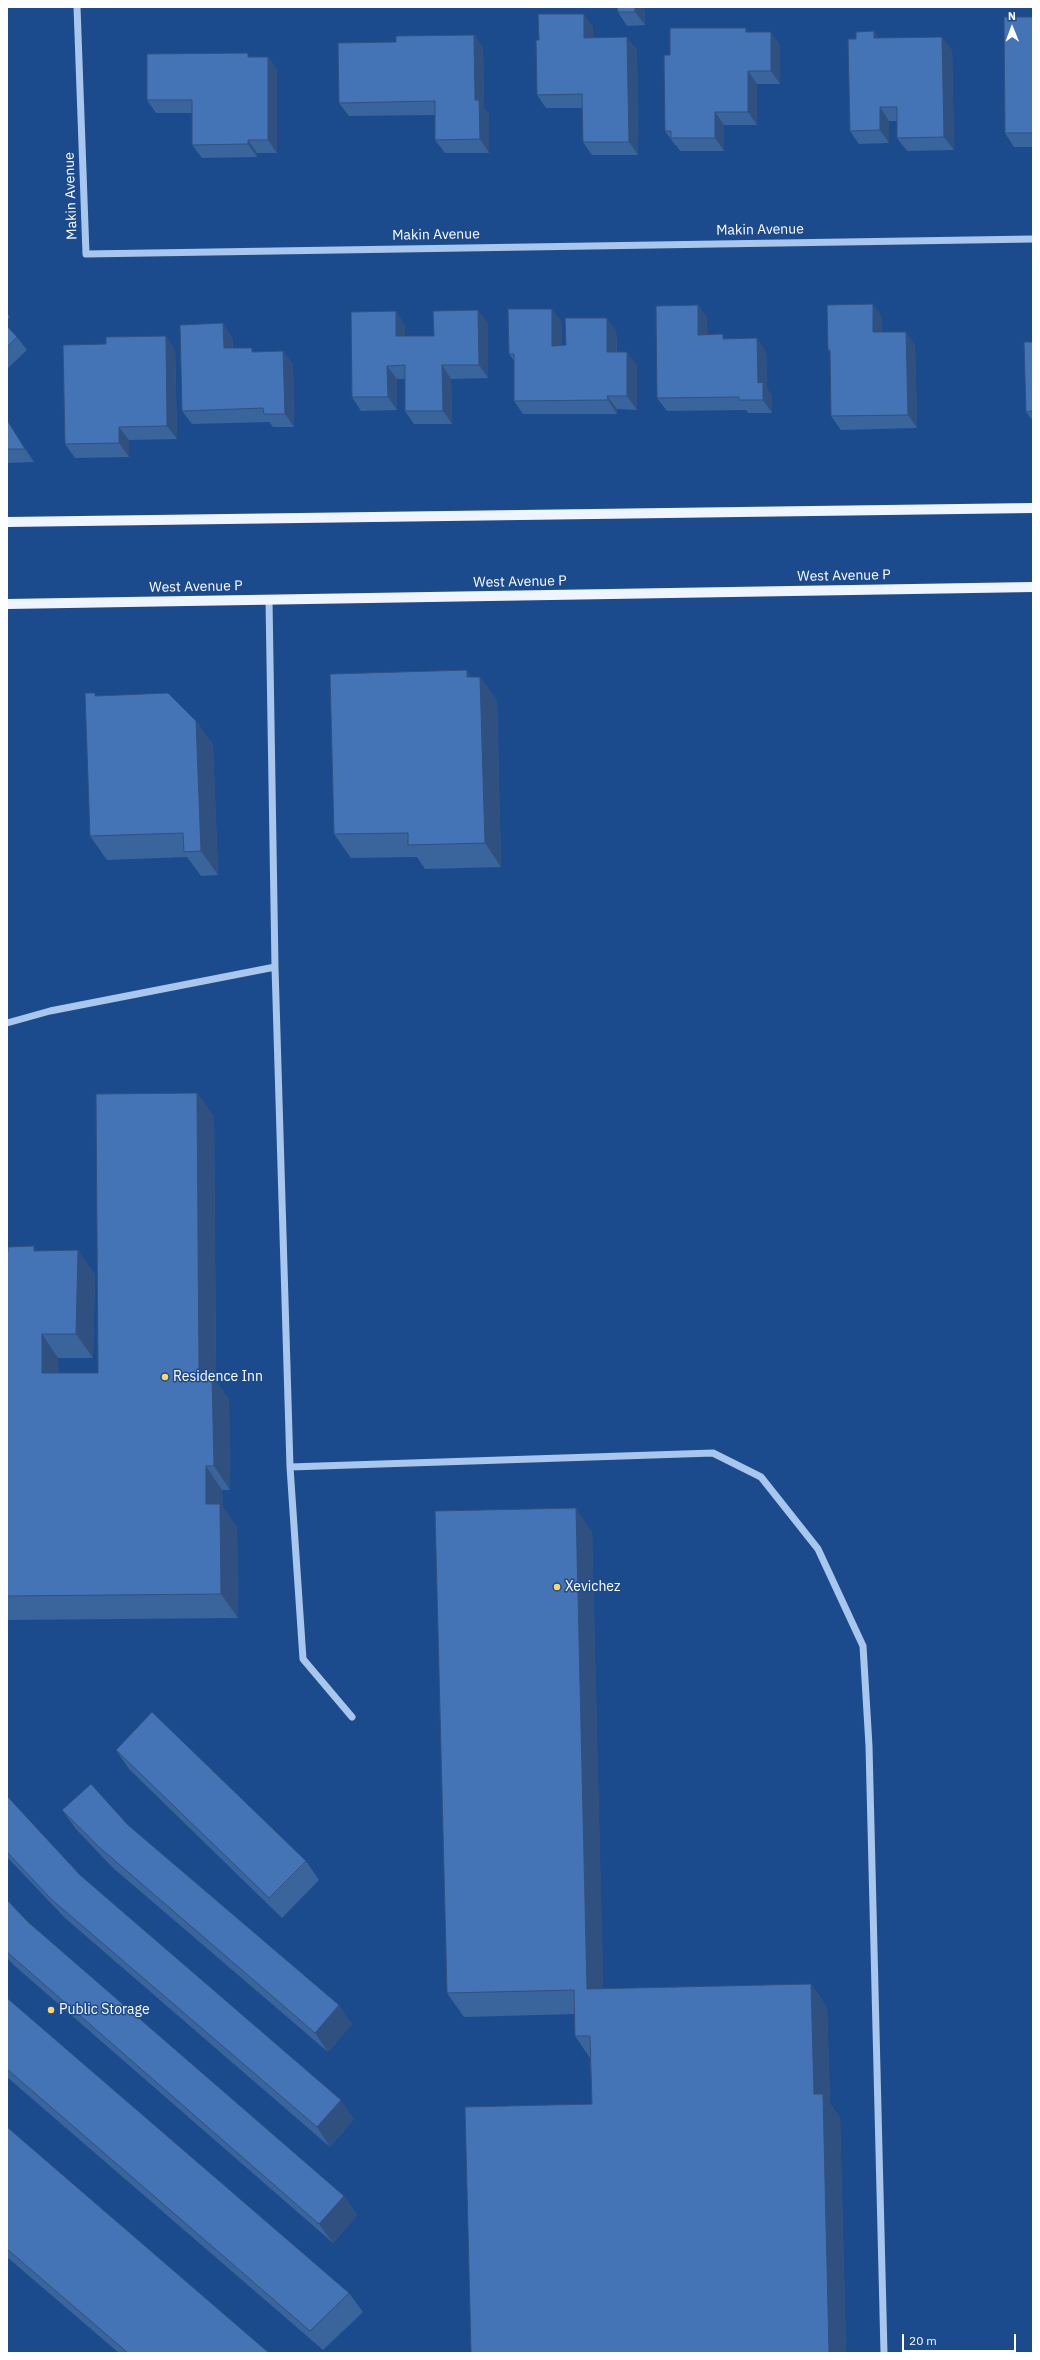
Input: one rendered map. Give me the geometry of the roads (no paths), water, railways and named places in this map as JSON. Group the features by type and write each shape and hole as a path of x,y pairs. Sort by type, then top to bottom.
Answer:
{"main road":[{"path":"7,522 1033,508"},
{"name":"West Avenue P","path":"7,604 1033,587"}],"street":[{"name":"Makin Avenue","path":"77,7 86,254 1033,239"},
{"path":"269,600 275,967 290,1467 303,1659 352,1717"},
{"path":"7,1023 50,1011 275,967"},
{"path":"290,1467 713,1453 762,1477 818,1549 863,1646 869,1746 884,2353"}],"place":[{"name":"Residence Inn","path":"165,1377"},
{"name":"Xevichez","path":"557,1587"},
{"name":"Public Storage","path":"51,2010"}]}
